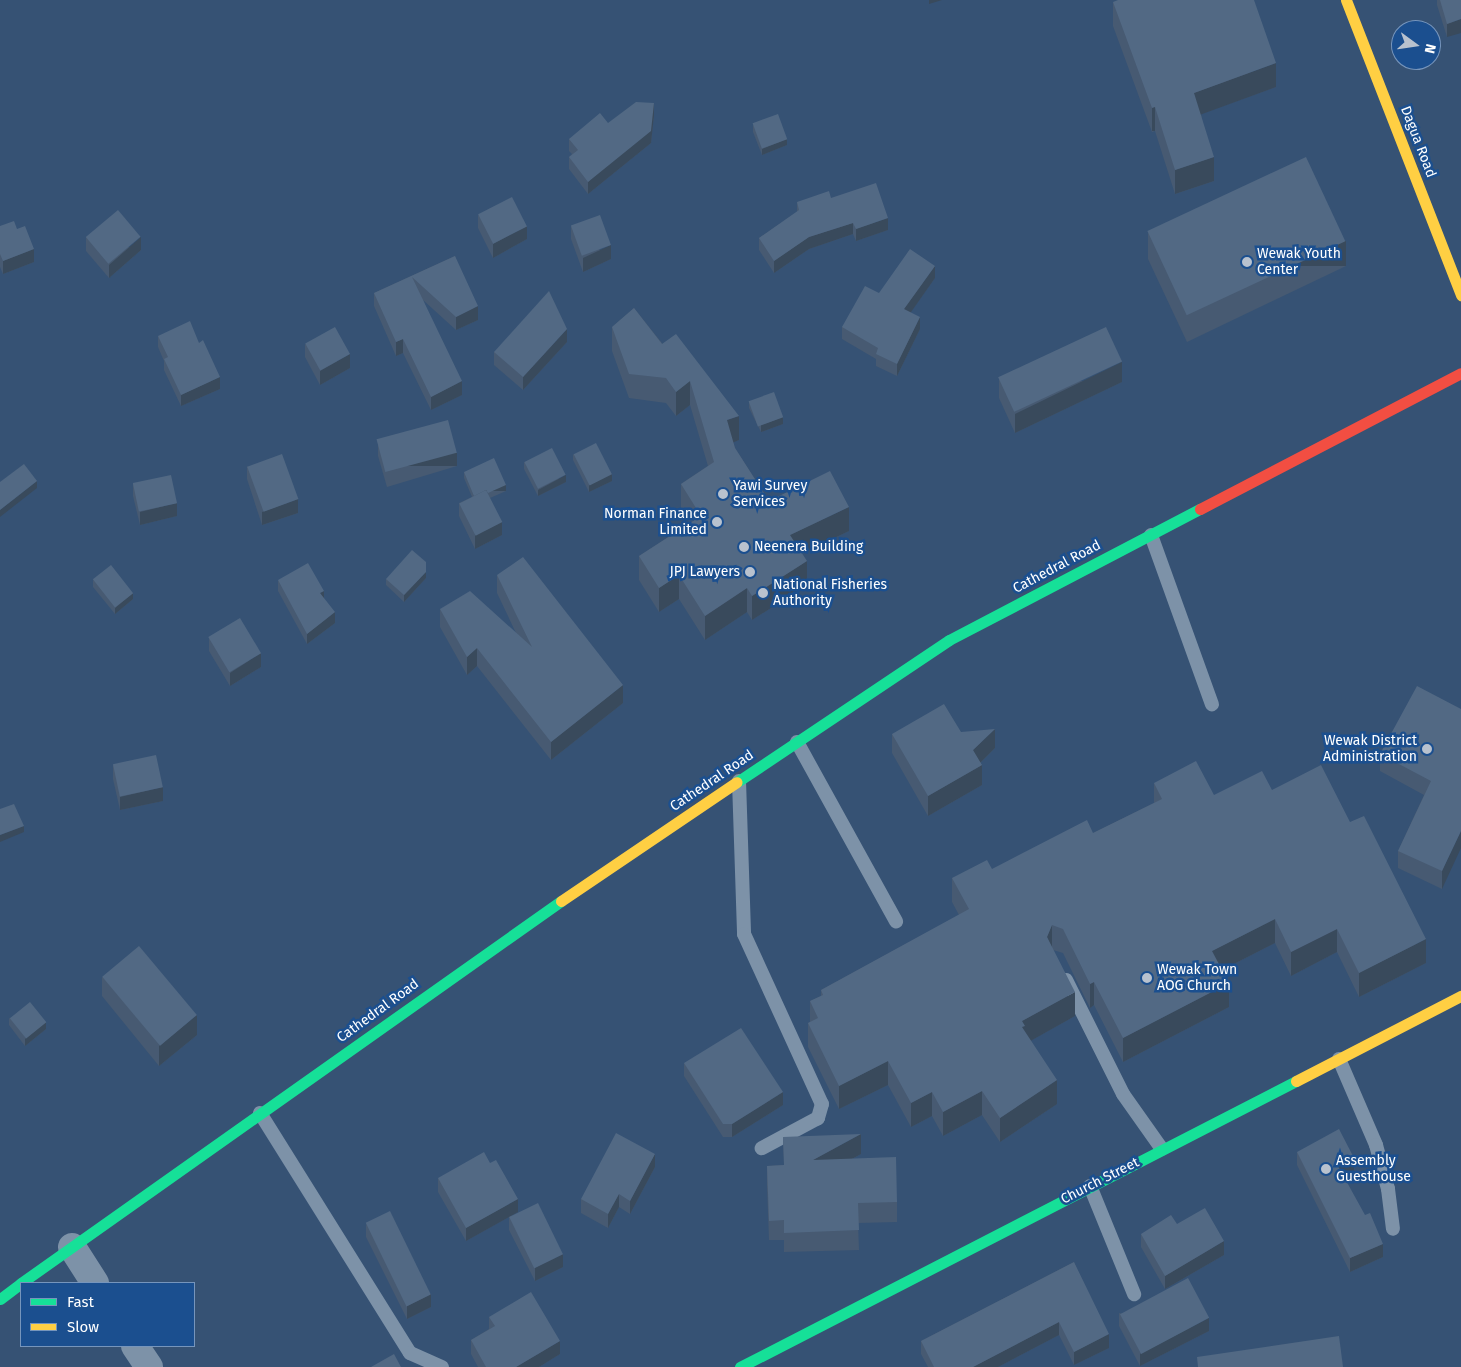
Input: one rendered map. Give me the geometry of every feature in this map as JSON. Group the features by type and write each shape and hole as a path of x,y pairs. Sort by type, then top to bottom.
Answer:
{"main road":[{"name":"Dagua Road","path":"1346,0 1461,295"},
{"name":"Cathedral Road","path":"22,1282 498,943 949,640 1461,373"},
{"name":"Church Street","path":"740,1367 1461,996"},
{"name":"Cathedral Road","path":"0,1298 20,1284"}],"street":[{"path":"72,1247 94,1282"},
{"path":"136,1347 149,1367"}],"lane":[{"path":"1151,535 1212,704"},
{"path":"797,742 896,921"},
{"path":"739,781 744,934 822,1104 818,1118 762,1148"},
{"path":"1059,966 1123,1094 1162,1149"},
{"path":"1339,1059 1376,1145 1388,1189 1392,1229"},
{"path":"260,1113 410,1353 442,1367"},
{"path":"1090,1186 1134,1294"}],"building":[{"path":"1118,0 1254,0 1276,63 1194,93 1214,157 1175,170 1155,107 1152,108 1113,2"},
{"path":"1440,0 1461,0 1461,19 1447,24"},
{"path":"636,102 654,103 651,131 588,182 569,157 578,150 569,139 600,113 608,123"},
{"path":"778,114 787,139 762,149 753,123"},
{"name":"Wewak Youth Center","path":"1306,157 1345,241 1187,315 1147,231"},
{"path":"876,183 888,218 856,229 853,223 809,237 774,261 759,238 799,210 797,202 829,191 831,198"},
{"path":"512,197 527,226 493,244 478,214"},
{"path":"118,210 140,237 108,264 86,237"},
{"path":"600,215 611,245 582,256 571,226"},
{"path":"14,221 17,229 25,226 34,249 3,261 0,254 0,226"},
{"path":"910,249 935,266 904,309 920,317 897,364 876,354 878,348 842,327 865,286 879,293"},
{"path":"455,256 478,306 456,317 412,277 462,381 431,397 403,339 396,342 374,293"},
{"path":"549,291 567,329 523,377 494,352"},
{"path":"634,308 662,344 676,334 739,416 727,420 735,448 769,501 830,471 849,507 790,535 807,561 752,596 747,588 705,616 679,575 659,588 639,556 701,516 681,484 714,462 690,381 676,392 666,378 629,374 612,327"},
{"path":"190,321 199,343 203,340 220,377 181,395 164,359 168,357 158,336"},
{"path":"335,327 350,354 320,371 305,343"},
{"path":"1106,327 1122,361 1014,412 998,377"},
{"path":"774,392 783,417 758,427 749,401"},
{"path":"448,420 457,453 385,472 377,439"},
{"path":"596,443 612,474 590,486 574,454"},
{"path":"552,448 566,475 538,489 524,462"},
{"path":"282,454 298,499 264,512 247,467"},
{"path":"494,458 506,485 488,493 486,490 474,496 464,472"},
{"path":"24,464 37,481 0,510 0,482"},
{"path":"171,475 177,503 139,511 133,483"},
{"path":"486,490 502,522 476,536 459,504"},
{"path":"412,550 426,562 426,572 404,595 386,579"},
{"path":"523,557 623,685 551,742 477,648 467,657 440,609 470,591 532,647 497,575"},
{"path":"308,563 324,591 320,593 335,612 307,634 278,580"},
{"path":"111,565 133,593 115,608 93,579"},
{"path":"240,618 261,653 229,672 208,637"},
{"path":"1417,686 1461,709 1461,831 1442,871 1398,851 1431,781 1380,754"},
{"path":"944,704 961,732 995,729 973,750 982,765 928,796 892,734"},
{"path":"156,755 163,787 120,796 113,764"},
{"path":"1196,761 1214,795 1262,771 1272,790 1321,765 1350,822 1364,816 1426,939 1359,973 1337,929 1291,952 1275,919 1212,951 1229,983 1123,1038 1094,982 1090,984 1063,929 1052,925 1047,937 1075,992 1022,1021 1025,1026 1022,1027 1057,1080 1000,1118 982,1091 943,1112 932,1092 911,1103 888,1061 839,1086 808,1023 818,1018 810,1001 823,995 821,990 969,909 952,878 987,860 992,869 1087,820 1093,833 1162,799 1154,783"},
{"path":"14,804 24,826 0,835 0,809"},
{"path":"139,946 197,1015 160,1046 102,977"},
{"path":"30,1002 46,1022 26,1039 10,1018"},
{"path":"741,1028 783,1092 732,1124 723,1124 684,1063"},
{"path":"1339,1129 1354,1158 1338,1166 1365,1215 1370,1213 1383,1244 1350,1258 1297,1152"},
{"path":"616,1133 655,1154 630,1201 619,1194 608,1214 581,1199"},
{"path":"861,1134 813,1160 896,1157 897,1202 858,1203 859,1230 784,1233 784,1220 769,1221 767,1166 784,1165 783,1137"},
{"path":"484,1152 490,1163 496,1160 518,1199 466,1228 438,1178"},
{"path":"538,1203 563,1254 534,1268 509,1217"},
{"path":"1205,1208 1224,1241 1165,1276 1141,1234 1171,1215 1177,1224"},
{"path":"390,1211 431,1295 407,1306 366,1223"},
{"path":"1074,1262 1109,1334 1074,1352 1059,1322 973,1367 934,1367 921,1341"},
{"path":"1188,1278 1209,1318 1141,1354 1120,1314"},
{"path":"531,1292 560,1341 516,1367 486,1367 471,1340 495,1326 489,1317"},
{"path":"1339,1336 1343,1367 1198,1367 1197,1357"},
{"path":"394,1354 401,1367 371,1367"}],"traffic: fast":[{"path":"737,782 949,640 1200,509"},
{"path":"22,1282 561,901"},
{"path":"740,1367 1296,1081"},
{"path":"0,1299 20,1284"}],"traffic: slow":[{"path":"1346,0 1461,295"},
{"path":"561,901 737,782"},
{"path":"1296,1081 1461,996"}],"traffic: jam":[{"path":"1200,509 1461,373"}],"place":[{"name":"Wewak Youth Center","path":"1247,262"},
{"name":"Yawi Survey Services","path":"723,494"},
{"name":"Norman Finance Limited","path":"717,522"},
{"name":"Neenera Building","path":"744,547"},
{"name":"JPJ Lawyers","path":"750,572"},
{"name":"National Fisheries Authority","path":"763,593"},
{"name":"Wewak District Administration","path":"1427,749"},
{"name":"Wewak Town AOG Church","path":"1147,978"},
{"name":"Assembly Guesthouse","path":"1326,1169"}]}
